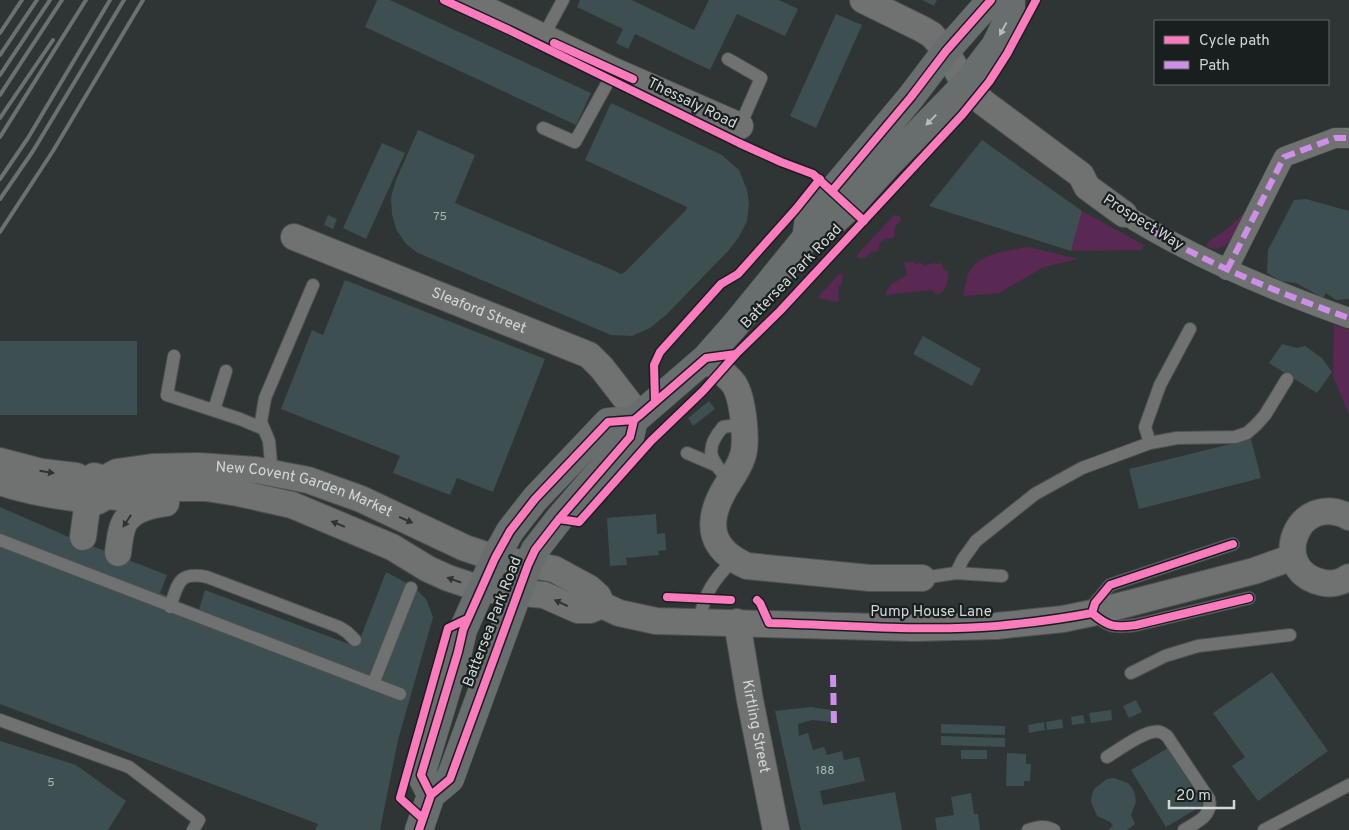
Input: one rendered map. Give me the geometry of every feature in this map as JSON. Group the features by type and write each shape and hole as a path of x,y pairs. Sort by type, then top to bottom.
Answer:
{"highway":[{"name":"Battersea Park Road","path":"806,238 809,219 911,97 946,51 991,0"},
{"name":"Battersea Park Road","path":"636,418 630,437 559,519 536,550 528,565 450,779 431,795 421,775 463,630 495,558 510,532 535,500 608,422 636,418 713,364 736,324 806,238 824,231 850,207 887,165 965,85 995,46 1011,14 1011,0"},
{"path":"419,830 431,795"}],"street":[{"name":"Thessaly Road","path":"466,0 543,38 740,126"},
{"name":"Prospect Way","path":"863,0 932,35 946,51 965,85 984,103 1080,175 1087,187 1124,214 1160,237 1227,270 1349,318"},
{"path":"1227,270 1284,157 1335,138 1349,138"},
{"name":"Sleaford Street","path":"294,237 589,355 602,368 636,418"},
{"path":"713,364 734,385 739,399 746,434 742,458 723,473 714,519 714,535 717,544 733,560 746,566 870,578 922,578"},
{"name":"New Covent Garden Market","path":"0,461 42,472 76,476 96,491 118,497 170,488 206,488 292,505 392,548 428,569 448,578 481,589 519,592"},
{"name":"New Covent Garden Market","path":"96,491 117,472 152,467 198,466 256,470 308,480 362,499 465,548 495,558 528,565"},
{"path":"0,482 48,495 96,491 101,546 139,509 152,504 199,500 238,493"},
{"path":"1349,517 1338,512 1316,513 1299,526 1292,546 1293,557 1298,567 1314,581 1324,584 1335,584 1349,577"},
{"name":"Pump House Lane","path":"528,565 554,568 589,588 598,596 602,605 619,613 641,618 888,627 963,627 996,626 1092,614 1254,571 1293,557"},
{"path":"519,592 544,595 578,610 590,610 602,605"},
{"name":"Kirtling Street","path":"737,622 750,700 776,830"}],"lane":[{"path":"543,38 563,0"},
{"path":"728,59 761,78 740,126"},
{"path":"543,128 575,142 614,70"},
{"path":"272,501 269,441 261,422 265,398 313,285"},
{"path":"1150,443 1145,427 1160,385 1190,329"},
{"path":"174,356 167,395 264,429"},
{"path":"214,410 226,371"},
{"path":"956,573 976,541 1035,494 1082,468 1150,443 1176,438 1236,437 1246,433 1265,415 1287,379"},
{"path":"687,452 723,473"},
{"path":"0,540 400,694"},
{"path":"1233,544 1110,585 1095,603 1092,614 1103,623 1118,627 1136,625 1249,598"},
{"path":"699,621 702,605 710,587 733,560"},
{"path":"922,578 956,573 1002,576"},
{"path":"170,607 178,583 194,574 207,577 339,626 355,640"},
{"path":"373,684 411,588"},
{"path":"1131,673 1165,656 1198,646 1290,635"},
{"path":"0,720 129,767 199,820 193,830"},
{"path":"1107,757 1146,734 1162,732 1167,736 1209,799 1211,805 1209,813 1203,819 1184,830"},
{"path":"1264,830 1349,785"},
{"path":"1028,830 1040,826 1049,827 1054,830"}],"shaded area":[{"path":"1082,211 1144,245 1141,250 1071,251"},
{"path":"1244,213 1235,234 1226,245 1221,248 1206,246 1210,240 1226,230"},
{"path":"894,215 900,216 901,220 895,227 893,238 884,239 880,243 878,251 871,252 865,258 857,258 857,255"},
{"path":"1028,247 1079,259 1044,267 999,293 963,296 967,277 977,263 984,258 1002,252"},
{"path":"940,261 944,271 948,270 948,281 943,291 937,295 932,290 885,295 890,285 907,275 904,262 922,263 923,266 933,263 939,264"},
{"path":"840,273 843,275 841,284 838,287 839,301 819,298 819,296"},
{"path":"1334,325 1349,330 1349,415 1333,376"}],"building":[{"path":"377,0 390,0 591,93 576,125 365,27"},
{"path":"580,0 632,0 694,30 709,0 779,0 798,9 785,36 737,14 710,70 635,34 628,49 616,43 623,29 577,7"},
{"path":"922,0 937,0 934,6"},
{"path":"836,14 862,25 816,128 790,116"},
{"path":"611,103 722,155 739,170 747,190 749,204 747,221 739,237 728,251 667,314 650,328 632,336 611,335 418,253 406,244 396,229 392,214 391,197 396,180 418,130 475,155 455,203 621,274 625,272 687,207 585,160"},
{"path":"982,140 1082,211 1071,251 929,206"},
{"path":"382,143 405,153 366,239 343,228"},
{"path":"1306,199 1349,211 1349,299 1336,300 1326,293 1323,298 1296,283 1281,281 1267,273 1268,250 1294,200"},
{"path":"328,215 337,219 333,229 324,225"},
{"path":"345,280 545,359 493,492 457,478 450,495 393,473 400,456 281,409 312,330 323,335"},
{"path":"923,336 981,369 972,386 913,354"},
{"path":"0,341 137,341 137,415 0,415"},
{"path":"1282,344 1297,348 1305,346 1322,358 1332,372 1317,393 1269,363"},
{"path":"709,401 715,409 693,426 688,418"},
{"path":"1251,439 1261,478 1139,509 1129,469"},
{"path":"0,507 69,537 167,575 160,593 199,610 205,590 357,647 386,572 414,587 426,599 433,617 398,740 380,830 315,830 318,824 0,704"},
{"path":"656,514 657,534 665,533 666,550 658,551 659,555 626,558 627,565 610,566 607,518"},
{"path":"1272,672 1328,751 1258,801 1232,766 1245,757 1213,713"},
{"path":"1136,700 1142,712 1129,718 1123,706"},
{"path":"811,707 831,710 831,722 812,720 798,724 799,736 808,733 813,750 824,747 827,755 842,751 844,760 859,757 865,781 820,791 823,805 895,792 902,830 801,830 775,711"},
{"path":"1111,710 1112,720 1091,723 1089,713"},
{"path":"1083,715 1085,723 1072,725 1071,717"},
{"path":"1062,719 1063,728 1047,730 1046,722"},
{"path":"1044,722 1045,730 1029,733 1028,725"},
{"path":"941,724 1005,726 1005,735 941,733"},
{"path":"941,736 1005,738 1005,747 941,745"},
{"path":"0,741 76,765 126,801 108,830 0,830"},
{"path":"1168,748 1203,805 1166,827 1131,770"},
{"path":"961,750 987,750 987,759 961,759"},
{"path":"1007,753 1026,754 1026,764 1031,764 1030,781 1024,781 1024,786 1006,786"},
{"path":"1114,778 1128,783 1135,794 1136,802 1131,815 1135,824 1127,830 1108,830 1113,826 1110,822 1097,816 1091,802 1095,788 1107,779"},
{"path":"971,793 974,814 978,814 980,830 937,830 935,818 954,815 951,797"}],"railway":[{"path":"0,33 22,0"},
{"path":"0,55 37,0"},
{"path":"0,75 50,0"},
{"path":"0,95 62,0"},
{"path":"0,137 86,0"},
{"path":"0,179 28,138 110,0"},
{"path":"0,199 33,151 124,0"},
{"path":"0,232 53,151 143,0"},
{"path":"0,118 53,40"}],"marked path":[{"path":"1227,270 1284,157 1335,138 1349,138"},
{"path":"1124,214 1178,245 1233,272 1349,318"},
{"path":"833,675 834,725"}],"cycle path":[{"path":"444,0 739,143 813,174 864,221"},
{"path":"832,191 911,97 946,51 991,0"},
{"path":"419,830 431,795 450,779 535,550 559,519 630,437 634,420 706,358 736,354 780,311 962,115 989,82 1007,54 1036,0"},
{"path":"554,43 633,79"},
{"path":"655,401 654,365 660,352 721,284 738,274 820,179"},
{"path":"559,519 579,522 651,441 703,391 736,354"},
{"path":"431,795 421,775 463,630 495,558 510,531 535,499 608,422 634,420"},
{"path":"1092,613 1095,603 1110,585 1233,544"},
{"path":"667,597 731,600"},
{"path":"1092,613 1107,624 1129,626 1249,598"},
{"path":"757,600 769,623 969,628 1033,622 1092,613"},
{"path":"422,818 400,798 448,628 467,619"}]}
